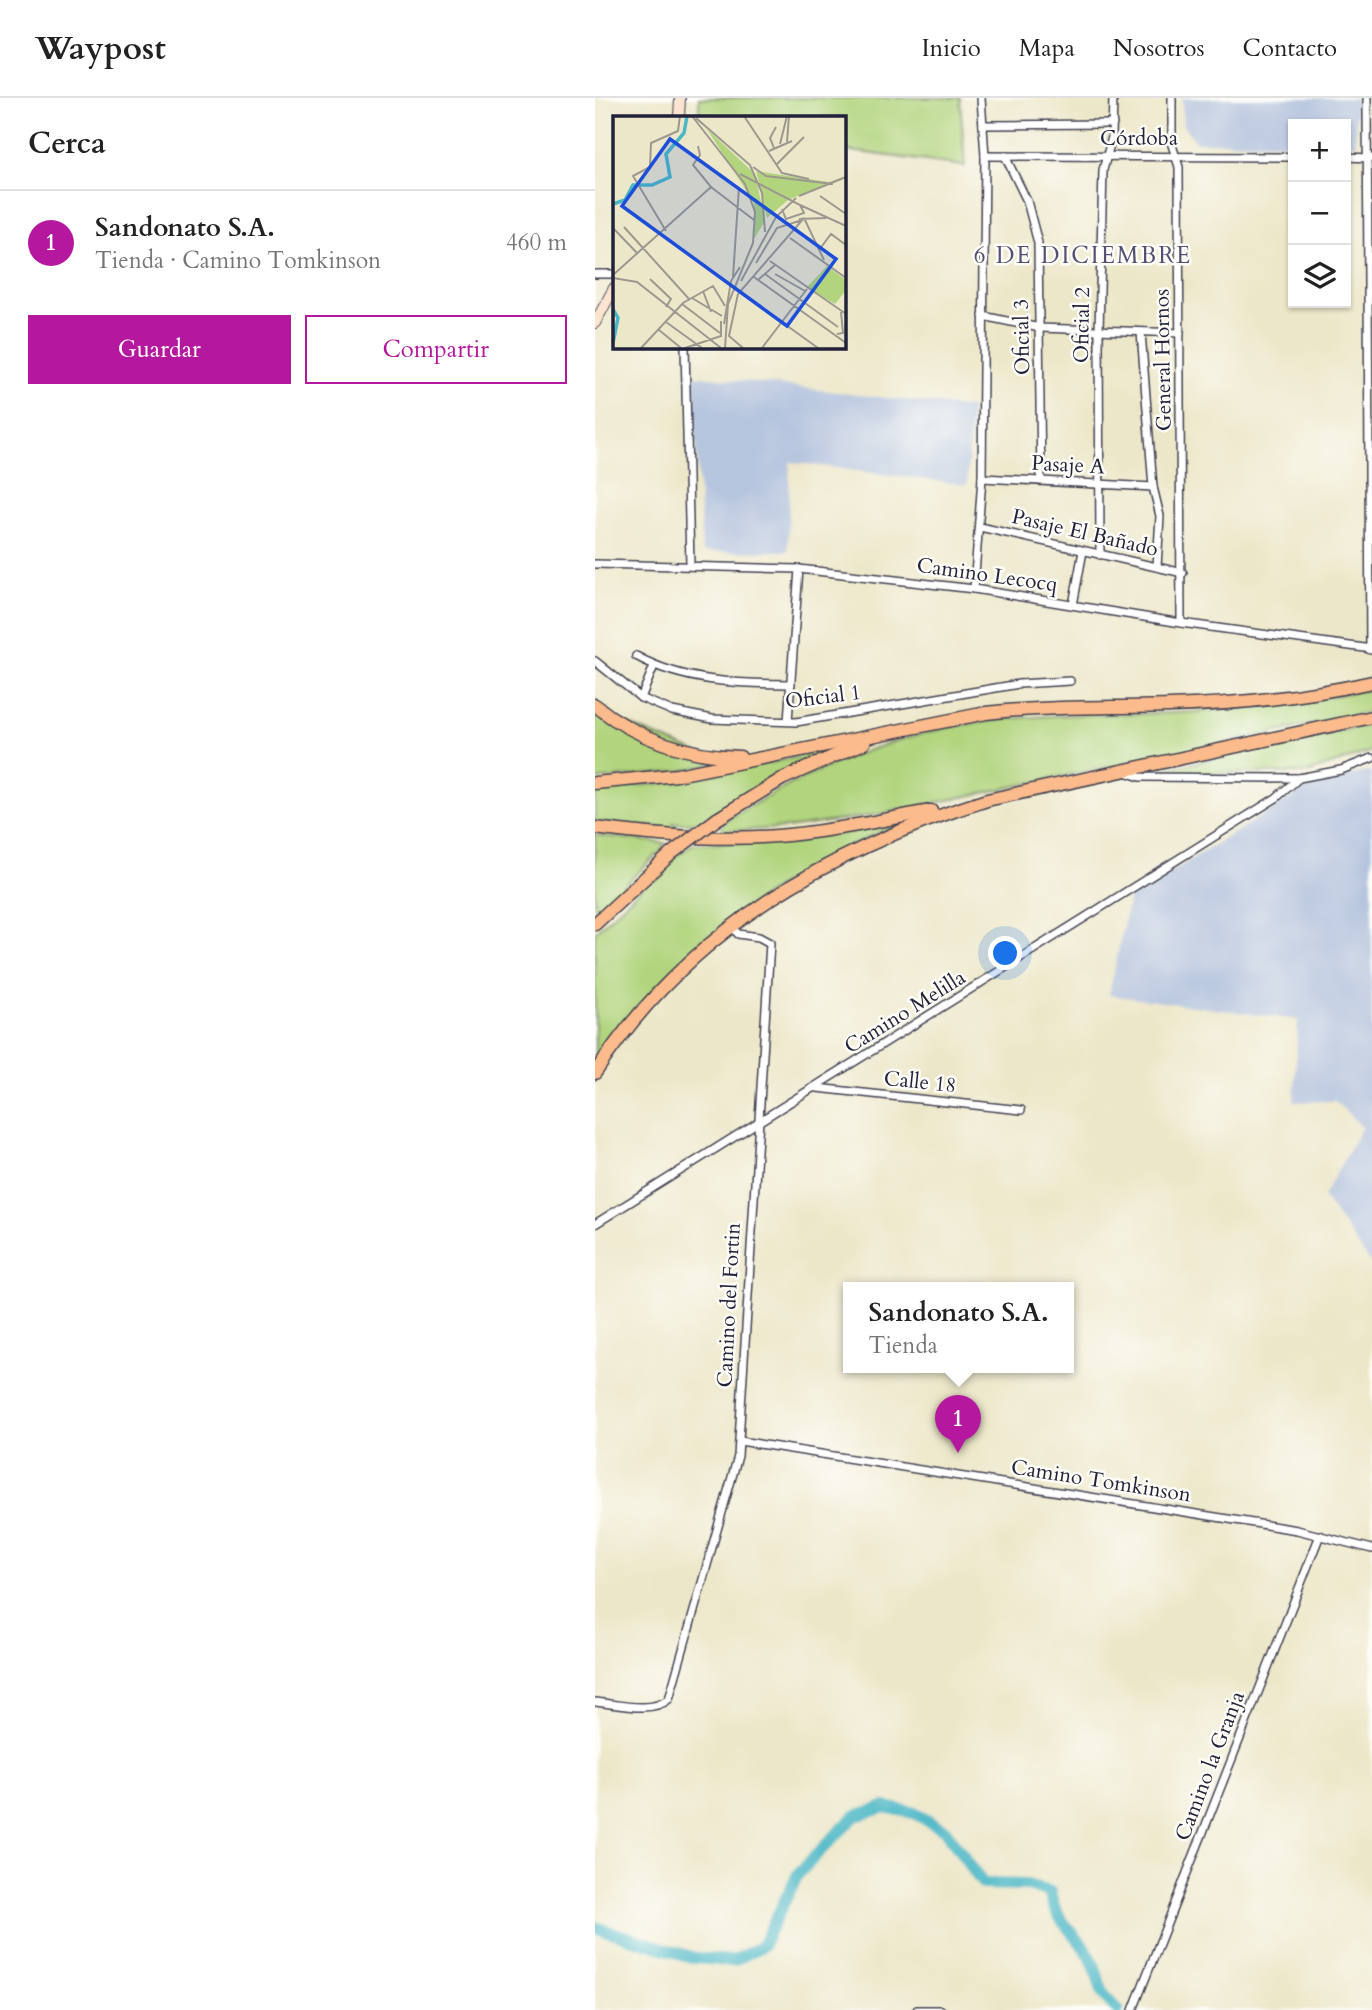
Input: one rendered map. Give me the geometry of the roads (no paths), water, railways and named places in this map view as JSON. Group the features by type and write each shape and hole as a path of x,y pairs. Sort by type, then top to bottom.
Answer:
{"highway":[{"path":"1316,692 1333,682 1372,674"},
{"path":"595,783 677,775 986,713 1035,707 1172,706 1316,692 1372,682"},
{"path":"595,705 624,725 669,745 716,755 768,755"},
{"path":"595,828 679,837 779,836 987,800 1372,717"},
{"path":"595,924 647,872 717,819 782,779 869,741 907,730"},
{"path":"595,1073 652,1000 732,926 802,878 859,847 929,818 987,800"}],"street":[{"path":"679,116 680,98"},
{"path":"974,589 982,478 985,156 981,98"},
{"name":"Oficial 2","path":"1100,555 1099,331 1105,156 1113,124 1113,98"},
{"name":"General Hornos","path":"1172,98 1178,167 1183,573 1181,623"},
{"path":"1367,98 1370,158 1371,649"},
{"name":"Córdoba","path":"983,125 1113,124"},
{"name":"Córdoba","path":"985,156 1288,157"},
{"name":"Oficial 3","path":"1005,156 1027,201 1036,233 1041,481"},
{"path":"1351,157 1370,158"},
{"path":"595,274 613,274"},
{"path":"595,323 613,290"},
{"path":"983,316 1040,328 1180,334"},
{"path":"1141,332 1153,487 1160,516 1157,567"},
{"path":"685,348 690,565"},
{"name":"Pasaje A","path":"982,478 1153,487"},
{"name":"Pasaje El Bañado","path":"980,527 1183,573"},
{"path":"1073,605 1083,551"},
{"name":"Camino Lecocq","path":"595,564 799,569 974,589 1181,623 1371,649"},
{"path":"788,721 799,569"},
{"path":"636,656 654,666 718,681 791,684"},
{"name":"Oficial 1","path":"595,661 641,698 672,711 712,719 788,721 974,694 1019,684 1070,681"},
{"path":"641,698 654,666"},
{"name":"Camino Melilla","path":"1121,771 1140,777 1299,778 1327,774 1372,758"},
{"name":"Camino Melilla","path":"595,1224 1276,798 1299,778"},
{"name":"Camino del Fortin","path":"595,1702 649,1706 666,1702 672,1693 740,1441 746,1291 770,943 759,937 738,934 732,926"},
{"name":"Calle 18","path":"815,1088 1021,1110"},
{"name":"Camino Tomkinson","path":"740,1441 1320,1535 1372,1549"},
{"name":"Camino la Granja","path":"1134,2010 1320,1535"},
{"path":"917,2010 941,2010"}],"waterway":[{"path":"595,1927 695,1958 733,1961 762,1946 798,1874 820,1851 855,1816 885,1807 914,1813 945,1830 983,1884 1027,1885 1050,1892 1057,1913 1093,1962 1103,1993 1118,2010"}],"place":[{"name":"Sandonato S.A.","path":"958,1453"}],"district":[{"name":"6 DE DICIEMBRE","path":"1083,255"}]}
